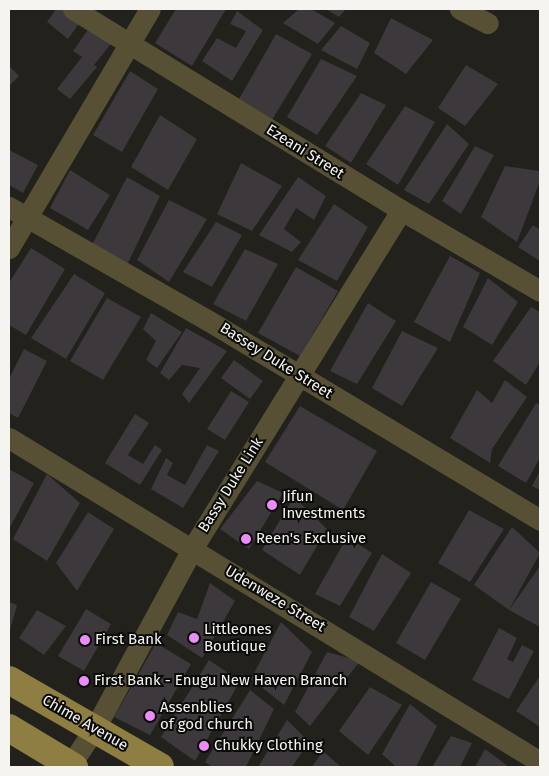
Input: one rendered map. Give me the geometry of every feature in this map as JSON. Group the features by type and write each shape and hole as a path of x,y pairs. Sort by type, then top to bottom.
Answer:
{"main road":[{"name":"Chime Avenue","path":"9,680 160,767"},
{"path":"9,728 71,766"}],"street":[{"name":"Ezeani Street","path":"73,9 401,210 540,290"},
{"path":"9,248 150,9"},
{"path":"460,9 488,22"},
{"name":"Bassey Duke Street","path":"9,207 209,321 540,520"},
{"name":"Bassy Duke Link","path":"71,766 95,728 192,549 401,210"},
{"name":"Udenweze Street","path":"9,438 540,762"}],"building":[{"path":"56,9 68,9 83,18 68,39 47,22"},
{"path":"176,9 226,9 192,66 155,43"},
{"path":"299,9 311,9 335,23 318,44 283,23"},
{"path":"326,9 346,9 339,17"},
{"path":"237,11 263,30 232,81 202,61 217,38 236,48 246,31 230,24"},
{"path":"391,18 433,40 406,74 374,53"},
{"path":"92,24 114,40 94,65 97,67 70,99 57,89 82,57 73,51"},
{"path":"341,26 370,43 357,69 321,50"},
{"path":"276,34 312,54 272,120 239,99"},
{"path":"321,59 357,76 317,135 287,117"},
{"path":"466,65 498,84 465,126 438,108"},
{"path":"9,66 19,76 9,86"},
{"path":"130,71 158,89 122,152 93,135"},
{"path":"361,93 386,105 351,163 325,146"},
{"path":"405,106 435,122 398,185 366,164"},
{"path":"160,115 197,139 168,190 131,167"},
{"path":"447,124 469,144 429,204 404,190"},
{"path":"475,146 494,155 461,214 442,201"},
{"path":"9,150 38,165 23,193 9,185"},
{"path":"241,163 282,186 252,231 217,214"},
{"path":"505,166 540,171 540,181 517,242 481,217"},
{"path":"70,170 110,195 88,230 50,208"},
{"path":"127,177 160,196 128,263 92,245"},
{"path":"298,177 326,196 314,220 296,208 284,229 301,242 292,252 259,235"},
{"path":"169,200 207,219 169,282 137,260"},
{"path":"334,204 368,227 337,281 298,260"},
{"path":"216,222 242,235 212,287 183,272"},
{"path":"533,225 540,230 540,261 518,247"},
{"path":"31,248 65,269 26,335 9,325 9,283"},
{"path":"245,249 278,264 246,321 213,304"},
{"path":"450,256 480,273 450,342 414,322"},
{"path":"296,267 338,291 300,356 258,333"},
{"path":"74,274 105,293 66,359 31,338"},
{"path":"488,278 518,302 492,345 463,327"},
{"path":"107,298 141,317 103,380 70,361"},
{"path":"368,303 396,321 357,384 330,371"},
{"path":"531,307 540,312 540,362 526,385 493,361"},
{"path":"151,313 182,332 157,368 146,360 156,341 143,329"},
{"path":"186,328 227,351 189,403 182,394 200,368 182,365 169,380 160,373"},
{"path":"402,331 438,348 402,406 372,388"},
{"path":"24,349 47,361 18,418 9,413 9,379"},
{"path":"234,360 263,381 250,399 221,378"},
{"path":"505,380 527,397 492,449 490,463 450,438 477,390 492,403"},
{"path":"231,391 249,402 225,440 207,429"},
{"path":"536,403 540,405 540,458 526,483 498,466"},
{"path":"300,406 377,451 343,510 265,462"},
{"path":"135,414 149,423 128,455 143,464 155,445 162,450 140,485 105,463"},
{"path":"207,445 219,451 183,508 151,489 166,458 173,463 167,475 185,485"},
{"path":"9,469 34,483 9,529"},
{"path":"540,471 540,490 532,486"},
{"path":"47,474 80,503 47,561 13,539"},
{"path":"257,481 283,493 249,549 220,529"},
{"path":"294,497 327,529 300,575 262,550"},
{"path":"469,510 504,529 470,582 438,563"},
{"path":"88,512 114,529 77,591 56,563"},
{"path":"512,527 540,553 509,610 474,585"},
{"path":"347,537 372,553 340,606 315,594"},
{"path":"382,554 411,573 374,631 349,617"},
{"path":"540,566 540,627 509,610"},
{"path":"431,582 461,599 425,660 396,643"},
{"path":"210,583 235,601 202,658 167,635 178,612 197,619"},
{"path":"9,602 17,605 9,633"},
{"name":"First Bank","path":"86,609 111,624 84,671 58,656"},
{"path":"37,610 66,626 44,655 19,638"},
{"path":"281,622 312,652 284,705 251,679"},
{"path":"499,628 517,638 507,659 513,662 522,645 534,651 509,699 472,680"},
{"path":"156,643 191,664 150,735 114,717"},
{"path":"327,652 360,661 310,726 295,712"},
{"path":"209,660 240,681 195,761 161,737"},
{"path":"540,676 540,727 516,711"},
{"path":"370,687 402,705 368,755 339,731"},
{"path":"250,690 274,709 246,767 212,767 205,762"},
{"path":"410,704 437,726 416,767 396,767 382,754"},
{"path":"287,720 309,742 292,767 258,767"},
{"path":"451,736 472,743 460,767 432,767"},
{"path":"485,749 509,767 475,767"},
{"path":"323,751 341,767 312,767"}],"place":[{"name":"Jifun Investments","path":"272,505"},
{"name":"Reen's Exclusive","path":"246,539"},
{"name":"Littleones Boutique","path":"194,638"},
{"name":"First Bank","path":"85,640"},
{"name":"First Bank - Enugu New Haven Branch","path":"84,681"},
{"name":"Assenblies of god church","path":"150,716"},
{"name":"Chukky Clothing","path":"204,746"}]}
